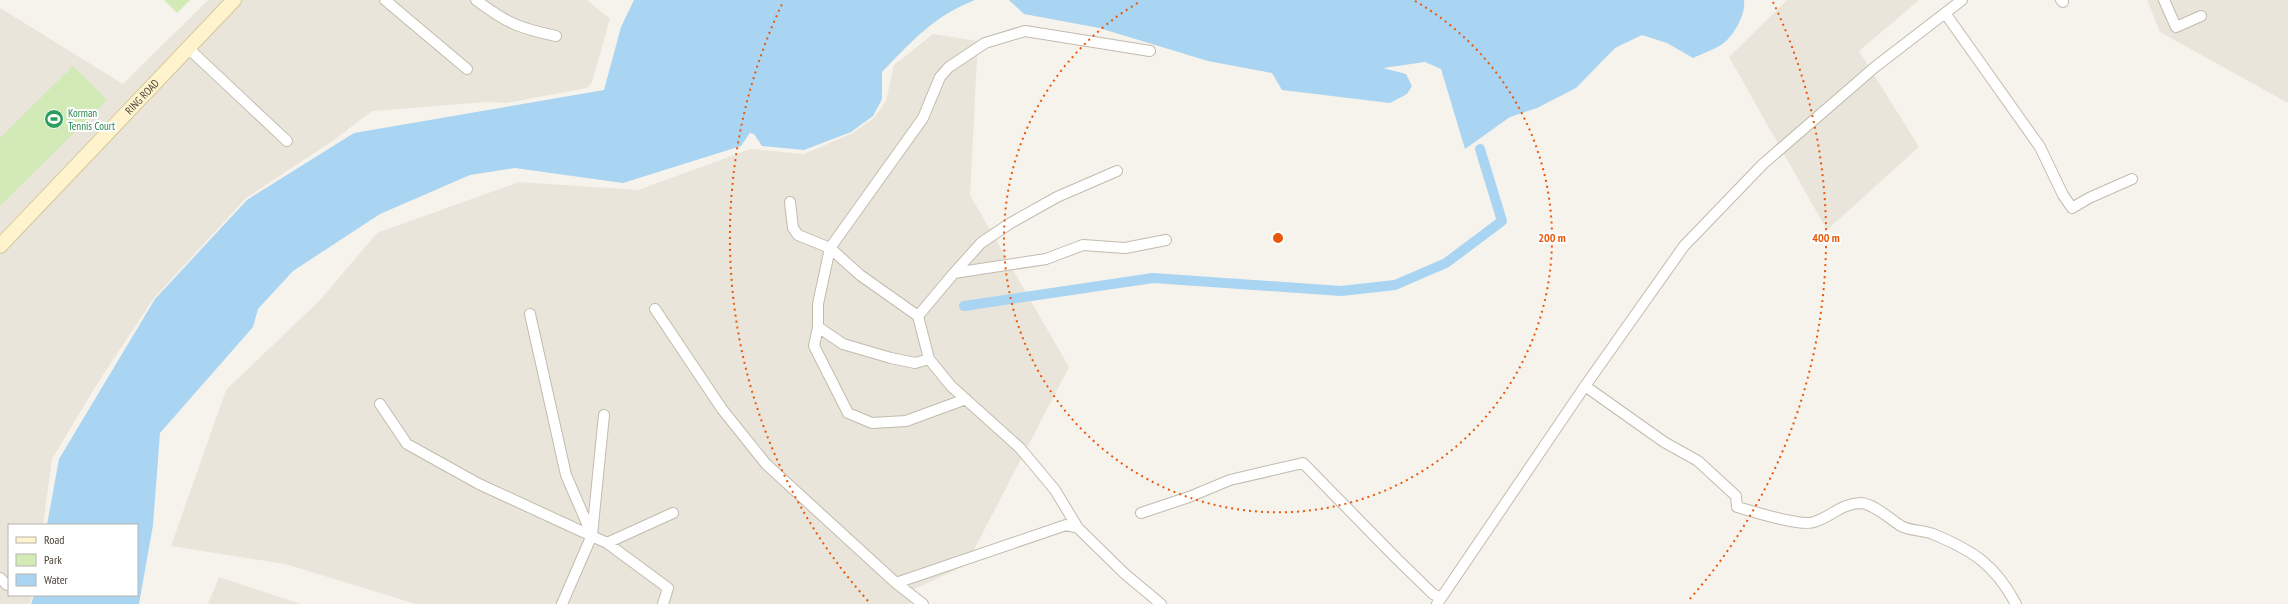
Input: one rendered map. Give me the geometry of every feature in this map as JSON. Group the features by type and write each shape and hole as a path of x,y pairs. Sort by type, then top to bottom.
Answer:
{"main road":[{"name":"RING ROAD","path":"0,246 234,0"}],"street":[{"path":"385,0 467,69"},
{"path":"476,0 503,20 523,28 556,36"},
{"path":"1141,512 1189,497 1230,480 1303,463 1439,601 1585,386 1684,246 1763,164 1875,67 1962,0"},
{"path":"2164,0 2176,27 2201,16"},
{"path":"1945,13 2040,147 2063,195 2072,208 2089,198 2132,179"},
{"path":"966,399 906,421 872,423 848,412 814,346 818,327 818,304 830,248 923,118 940,77 949,67 984,43 1025,31 1150,51"},
{"path":"188,48 287,141"},
{"path":"918,316 981,243 1008,224 1057,197 1117,171"},
{"path":"790,202 793,228 798,235 830,248 860,275 918,316 929,359 951,386 1020,448 1056,490 1078,528 1125,574 1160,604"},
{"path":"954,273 1046,259 1084,245 1125,248 1166,240"},
{"path":"655,309 722,409 766,464 896,583 923,604"},
{"path":"530,314 566,475 592,535"},
{"path":"818,327 843,344 891,358 915,363 929,359"},
{"path":"1585,386 1658,438 1698,461 1736,496 1737,507 1770,517 1813,523 1846,505 1863,503 1902,527 1931,534 1962,548 1988,564 2004,582 2016,604"},
{"path":"380,404 407,444 479,484 607,543 668,588 663,604"},
{"path":"562,604 592,535 604,414"},
{"path":"607,543 673,514"},
{"path":"896,583 1066,525 1078,528"}],"shaded area":[{"path":"208,0 587,0 610,19 592,82 587,88 507,103 487,102 372,111 334,140 246,198 154,298 97,384 52,459 43,524 8,524 8,596 33,596 29,604 0,604 0,8 123,84"},
{"path":"1787,0 1919,0 1859,51 1919,147 1827,230 1729,57"},
{"path":"2147,0 2288,0 2288,103 2160,32"},
{"path":"933,34 978,41 970,195 1069,367 966,565 908,592 911,604 416,604 285,564 171,546 226,390 321,299 377,233 519,182 638,190 751,149 804,154 853,133 874,118 886,101 894,65"},
{"path":"219,577 301,604 208,604"}],"green space":[{"path":"164,0 190,0 177,13"},
{"name":"Korman Tennis Court","path":"73,66 107,100 0,206 0,138"}],"water":[{"path":"634,0 975,0 948,13 924,30 882,72 882,99 873,116 851,132 804,150 762,146 754,134 750,133 741,146 623,183 515,168 470,175 380,214 293,271 258,309 253,327 160,433 153,525 139,604 31,604 34,596 138,596 138,524 47,524 59,459 155,299 247,200 354,133 604,90 621,27"},
{"path":"1009,0 1744,0 1744,5 1742,17 1736,28 1729,38 1718,47 1693,58 1667,43 1642,35 1615,48 1576,88 1537,108 1510,117 1465,149 1441,69 1425,62 1383,68 1406,74 1412,86 1407,94 1390,103 1282,90 1272,73 1208,61 1099,28 1024,14"}],"waterway":[{"path":"964,306 1153,278 1341,291 1395,285 1446,263 1502,221 1480,149"}],"place":[{"name":"Korman Tennis Court","path":"54,119"}]}
